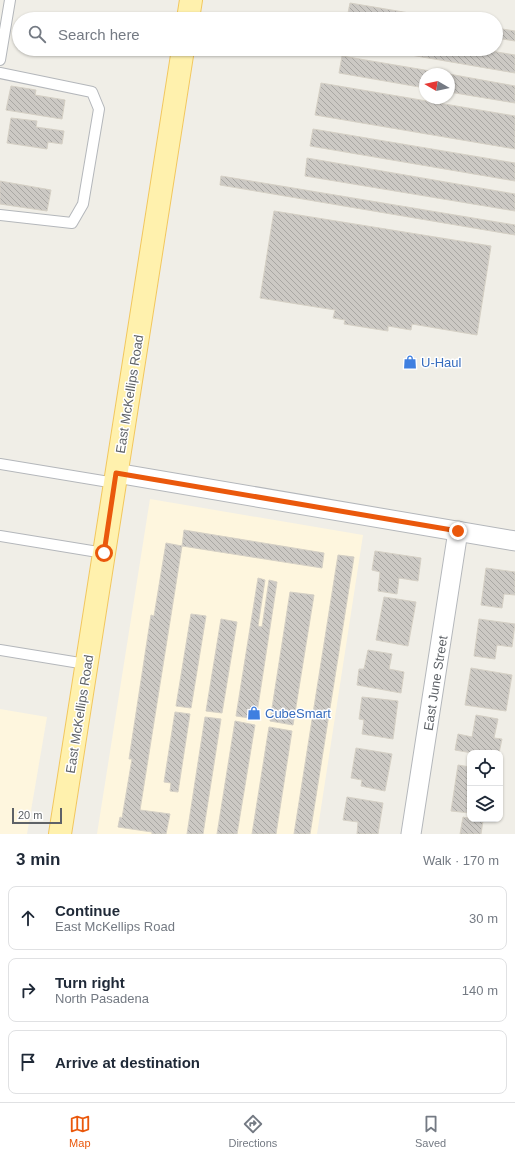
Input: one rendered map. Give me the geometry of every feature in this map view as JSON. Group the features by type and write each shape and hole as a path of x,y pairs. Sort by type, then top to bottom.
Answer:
{"main road":[{"path":"189,12 191,0"},
{"name":"East McKellips Road","path":"60,834 182,56"}],"street":[{"path":"116,478 515,541"},
{"name":"East June Street","path":"411,834 458,531"}],"lane":[{"path":"0,57 10,0"},
{"path":"0,73 92,92 99,109 83,204 72,223 0,215"},
{"path":"0,464 116,478"},
{"path":"0,536 104,553"},
{"path":"0,650 86,664"}],"shaded area":[{"path":"150,499 363,535 317,834 97,834"},
{"path":"0,709 47,717 27,834 0,834"}],"building":[{"path":"350,3 403,12 348,12"},
{"path":"503,29 515,31 515,41 503,39"},
{"path":"503,53 515,55 515,73 417,56 503,56"},
{"path":"342,56 419,69 419,87 339,73"},
{"path":"455,75 515,86 515,103 455,93"},
{"path":"321,83 419,100 419,104 444,104 515,116 515,149 315,115"},
{"path":"11,86 36,90 35,95 65,100 62,119 6,110"},
{"path":"11,118 37,121 36,127 64,131 62,144 48,142 47,149 7,143"},
{"path":"313,129 515,163 515,181 310,146"},
{"path":"307,158 515,194 515,211 305,176"},
{"path":"221,176 515,225 515,235 220,185"},
{"path":"0,181 51,190 47,211 0,204"},
{"path":"274,211 491,246 477,335 412,324 411,330 388,326 388,331 344,324 345,320 333,318 335,310 260,298"},
{"path":"184,530 324,553 322,568 182,546"},
{"path":"166,543 182,546 140,810 170,814 166,834 152,834 152,832 118,827 120,817 122,818 132,759 129,759 151,615 154,616"},
{"path":"375,551 421,558 418,581 399,578 397,594 378,591 380,572 372,570"},
{"path":"338,555 354,557 310,834 294,834"},
{"path":"486,568 515,572 515,595 504,594 502,608 481,605"},
{"path":"258,578 265,580 258,626 262,627 269,580 277,582 256,719 236,716"},
{"path":"290,592 314,595 293,725 270,721"},
{"path":"384,597 416,602 408,646 376,640"},
{"path":"191,614 206,616 191,708 176,706"},
{"path":"221,619 237,622 222,713 206,711"},
{"path":"479,619 515,624 512,647 497,645 495,659 474,656"},
{"path":"368,650 392,654 389,669 404,672 401,693 357,685 359,669 364,669"},
{"path":"471,668 512,675 506,711 465,705"},
{"path":"362,697 398,701 393,739 362,734 364,720 359,719"},
{"path":"175,712 190,714 178,792 170,791 171,783 164,782"},
{"path":"476,715 498,719 494,738 502,739 500,750 467,750 467,752 455,750 458,734 472,737"},
{"path":"205,717 221,719 203,834 187,834"},
{"path":"235,721 255,725 237,834 217,834"},
{"path":"269,727 292,731 276,834 252,834"},
{"path":"356,748 392,754 385,791 361,786 362,780 351,778"},
{"path":"458,765 467,766 467,813 451,811"},
{"path":"347,797 383,803 378,834 357,834 358,822 343,820"},
{"path":"463,817 467,818 467,822 483,822 481,834 460,834"}],"place":[{"name":"U-Haul","path":"410,362"},
{"name":"CubeSmart","path":"254,713"}],"route":[{"path":"104,553 116,473 458,531"}]}
